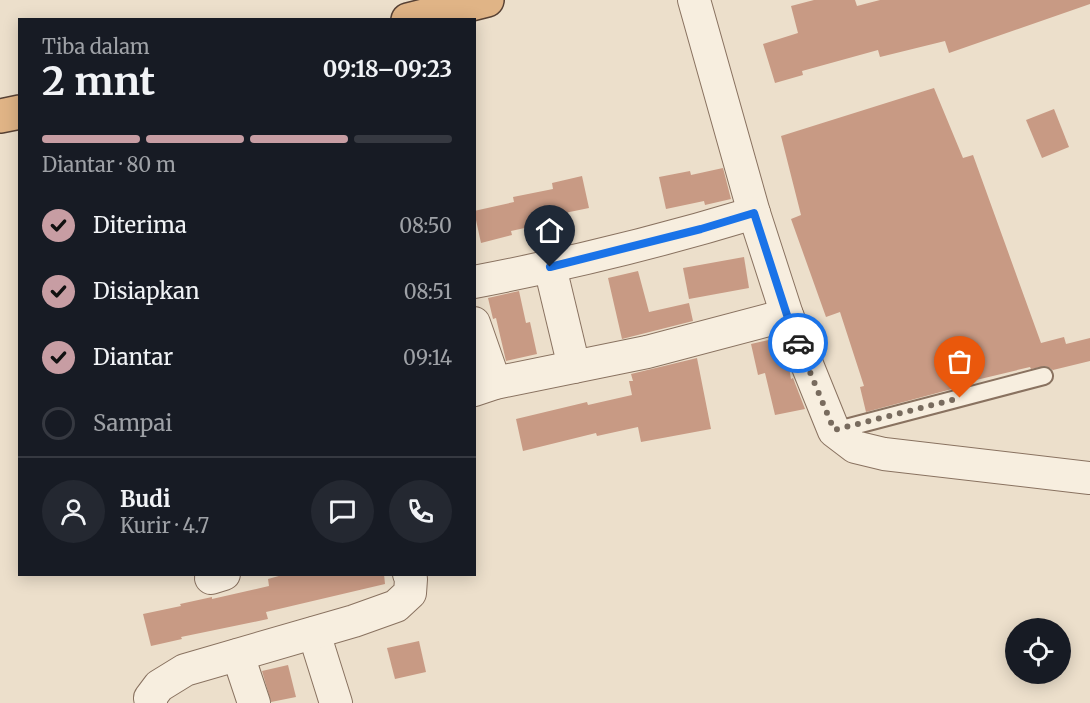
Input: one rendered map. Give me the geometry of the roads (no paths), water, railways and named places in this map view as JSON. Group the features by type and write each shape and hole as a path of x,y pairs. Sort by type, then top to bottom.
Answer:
{"highway":[{"path":"416,18 487,0"},
{"path":"0,116 18,112"}],"street":[{"path":"694,0 754,213 787,315 834,430 855,447 884,454 1090,478"},
{"path":"476,282 550,267 701,229 754,213"},
{"path":"550,267 574,367"},
{"path":"476,336 484,386 647,352 787,315"},
{"path":"151,703 150,698 159,686 185,670 354,621 396,606 410,593 410,576"},
{"path":"314,633 336,703"},
{"path":"238,655 254,703"}],"lane":[{"path":"834,430 1044,376"}]}
